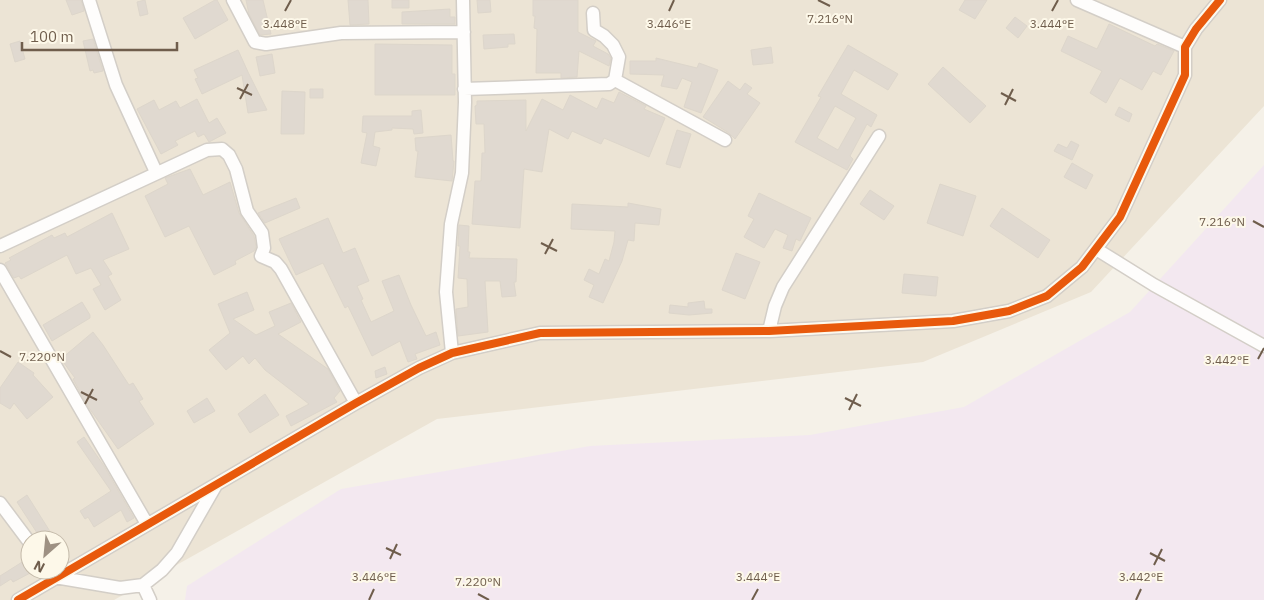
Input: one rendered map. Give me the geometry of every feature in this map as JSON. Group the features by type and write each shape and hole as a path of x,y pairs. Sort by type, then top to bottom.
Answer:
{"street":[{"path":"90,0 116,85 156,172"},
{"path":"232,0 255,42 258,43 266,44 341,32 464,32"},
{"path":"452,353 446,292 451,224 462,173 464,89 463,0"},
{"path":"1077,0 1185,47"},
{"path":"70,565 147,524 419,368 452,353 540,333 769,331 953,321 1009,311 1047,296 1082,267 1120,217 1185,75 1185,47 1196,29 1220,0"},
{"path":"464,89 610,84 615,80 619,57 613,45 594,30 593,13"},
{"path":"615,80 725,140"},
{"path":"769,331 775,306 783,287 879,136"},
{"path":"0,246 206,150 222,149 229,155 236,170 247,211 262,233 264,248 261,256 275,262 281,269 356,403"},
{"path":"1096,249 1154,285 1264,346"},
{"path":"0,270 147,524"},
{"path":"70,578 120,588 143,585 162,570 177,553 217,484"},
{"path":"0,503 20,530"},
{"path":"18,600 44,580"},
{"path":"143,585 150,600"}],"shaded area":[{"path":"0,0 1264,0 1264,106 1091,292 923,362 437,419 114,600 0,600"},
{"path":"1264,165 1264,600 185,600 187,586 341,489 590,446 810,435 964,407 1130,312"}],"building":[{"path":"66,0 81,0 84,11 72,15"},
{"path":"145,0 148,14 140,16 137,2"},
{"path":"217,0 228,20 195,39 183,18"},
{"path":"246,0 263,0 271,34 260,35 249,14"},
{"path":"348,0 368,0 369,24 350,25"},
{"path":"392,0 409,0 409,8 392,8"},
{"path":"477,0 490,0 491,12 478,13"},
{"path":"533,0 578,0 578,32 596,41 593,46 608,54 611,58 609,66 579,51 577,77 561,78 561,73 536,73 537,29 534,28"},
{"path":"965,0 987,0 975,19 959,10"},
{"path":"450,9 450,17 455,17 455,24 402,24 402,12"},
{"path":"1015,17 1027,26 1018,38 1006,28"},
{"path":"1109,24 1155,46 1157,44 1174,51 1161,75 1153,71 1142,90 1120,78 1106,103 1090,93 1102,71 1061,51 1068,36 1097,49"},
{"path":"514,34 515,44 508,44 508,47 484,49 483,35"},
{"path":"93,39 103,71 94,73 93,70 90,71 83,41"},
{"path":"20,41 25,59 15,62 10,44"},
{"path":"375,44 452,45 452,74 455,74 455,95 375,95"},
{"path":"848,45 898,74 888,90 854,70 841,94 877,115 871,127 867,124 850,156 853,159 847,170 795,142 821,97 818,96","holes":["835,106 856,118 838,150 817,138"]},
{"path":"771,47 773,63 753,65 751,50"},
{"path":"238,50 267,110 248,113 242,75 202,94 195,79 198,78 194,70"},
{"path":"272,54 275,73 260,76 256,57"},
{"path":"656,58 697,68 699,63 718,70 701,113 684,107 692,82 682,78 677,89 661,86 664,75 630,74 630,61 656,61"},
{"path":"943,67 986,106 970,123 928,84"},
{"path":"728,81 740,90 745,83 752,88 747,94 760,103 735,139 729,133 703,117"},
{"path":"310,89 323,89 323,98 310,98"},
{"path":"282,91 305,92 304,134 281,134"},
{"path":"619,92 646,106 644,109 665,118 649,157 604,138 601,144 572,131 568,139 549,129 542,172 524,169 520,228 472,224 475,181 481,181 482,153 485,153 484,124 476,124 475,106 477,101 526,100 526,131 542,99 563,110 570,95 597,109 602,98 614,103"},
{"path":"197,99 209,123 217,118 226,133 209,142 204,134 198,137 195,131 175,141 178,145 161,154 137,109 154,100 159,110 176,101 180,108"},
{"path":"1119,107 1132,114 1129,122 1115,115"},
{"path":"421,110 423,133 414,134 413,129 392,128 392,130 375,132 373,146 380,148 376,166 361,163 367,133 362,132 363,116 412,116 412,111"},
{"path":"677,130 691,134 680,168 666,164"},
{"path":"451,135 454,161 452,181 415,177 418,151 416,151 415,138"},
{"path":"1071,141 1079,145 1072,160 1054,151 1058,144 1067,148"},
{"path":"1072,163 1093,175 1086,189 1064,177"},
{"path":"190,169 203,195 230,182 239,213 254,236 256,247 254,251 235,261 236,264 214,275 189,226 165,237 145,196 168,184 165,178"},
{"path":"940,184 976,196 963,236 927,223"},
{"path":"870,190 894,206 884,220 860,204"},
{"path":"759,193 811,218 800,241 796,239 792,251 783,248 788,235 775,229 764,248 744,237 754,219 748,216"},
{"path":"296,198 300,208 265,223 258,213"},
{"path":"628,203 661,209 659,225 635,223 634,241 628,240 622,261 603,303 589,297 594,285 584,280 589,269 599,274 605,259 609,261 615,231 571,229 572,204 628,207"},
{"path":"1002,208 1050,240 1038,258 990,226"},
{"path":"112,213 129,249 103,260 112,274 108,276 121,300 105,310 93,289 101,285 91,268 76,274 67,255 21,279 19,276 14,278 5,263 11,260 9,258 52,235 54,238 65,233 67,237"},
{"path":"328,218 343,253 355,248 369,281 357,286 371,322 394,311 382,281 399,275 426,336 436,332 440,345 415,354 417,359 408,362 400,341 372,356 348,306 345,308 323,263 296,275 279,239"},
{"path":"459,225 469,226 469,258 517,259 516,282 514,282 516,296 502,297 500,281 485,281 488,332 458,336 456,309 468,307 467,279 458,278"},
{"path":"736,253 760,262 745,299 722,290"},
{"path":"904,274 938,277 936,296 902,293"},
{"path":"247,292 254,310 233,319 256,335 275,326 269,312 291,303 301,322 278,334 328,369 340,391 334,398 337,402 291,426 286,416 309,404 265,370 255,358 249,364 243,356 226,370 209,350 230,333 218,304"},
{"path":"704,301 705,309 712,309 712,313 689,315 669,313 670,305 688,307 688,303"},
{"path":"82,302 90,318 52,341 43,325"},
{"path":"93,332 129,385 133,383 143,399 139,401 154,424 118,449 87,405 73,379 75,378 61,359"},
{"path":"18,362 34,373 33,375 53,397 27,419 14,403 10,409 0,403 0,388"},
{"path":"385,367 387,374 376,378 375,371"},
{"path":"265,394 279,415 250,433 238,414"},
{"path":"207,398 215,411 194,423 187,411"},
{"path":"84,437 104,466 134,518 127,522 121,510 94,527 88,517 85,519 80,511 111,491 77,442"},
{"path":"27,495 49,530 35,530 17,502"},
{"path":"20,563 20,578 13,582 11,579 0,586 0,576"}],"cycle path":[{"path":"18,600 356,403 419,368 452,353 540,333 769,331 953,321 1009,311 1047,296 1082,267 1120,217 1185,75 1185,47 1196,29 1220,0"}]}
